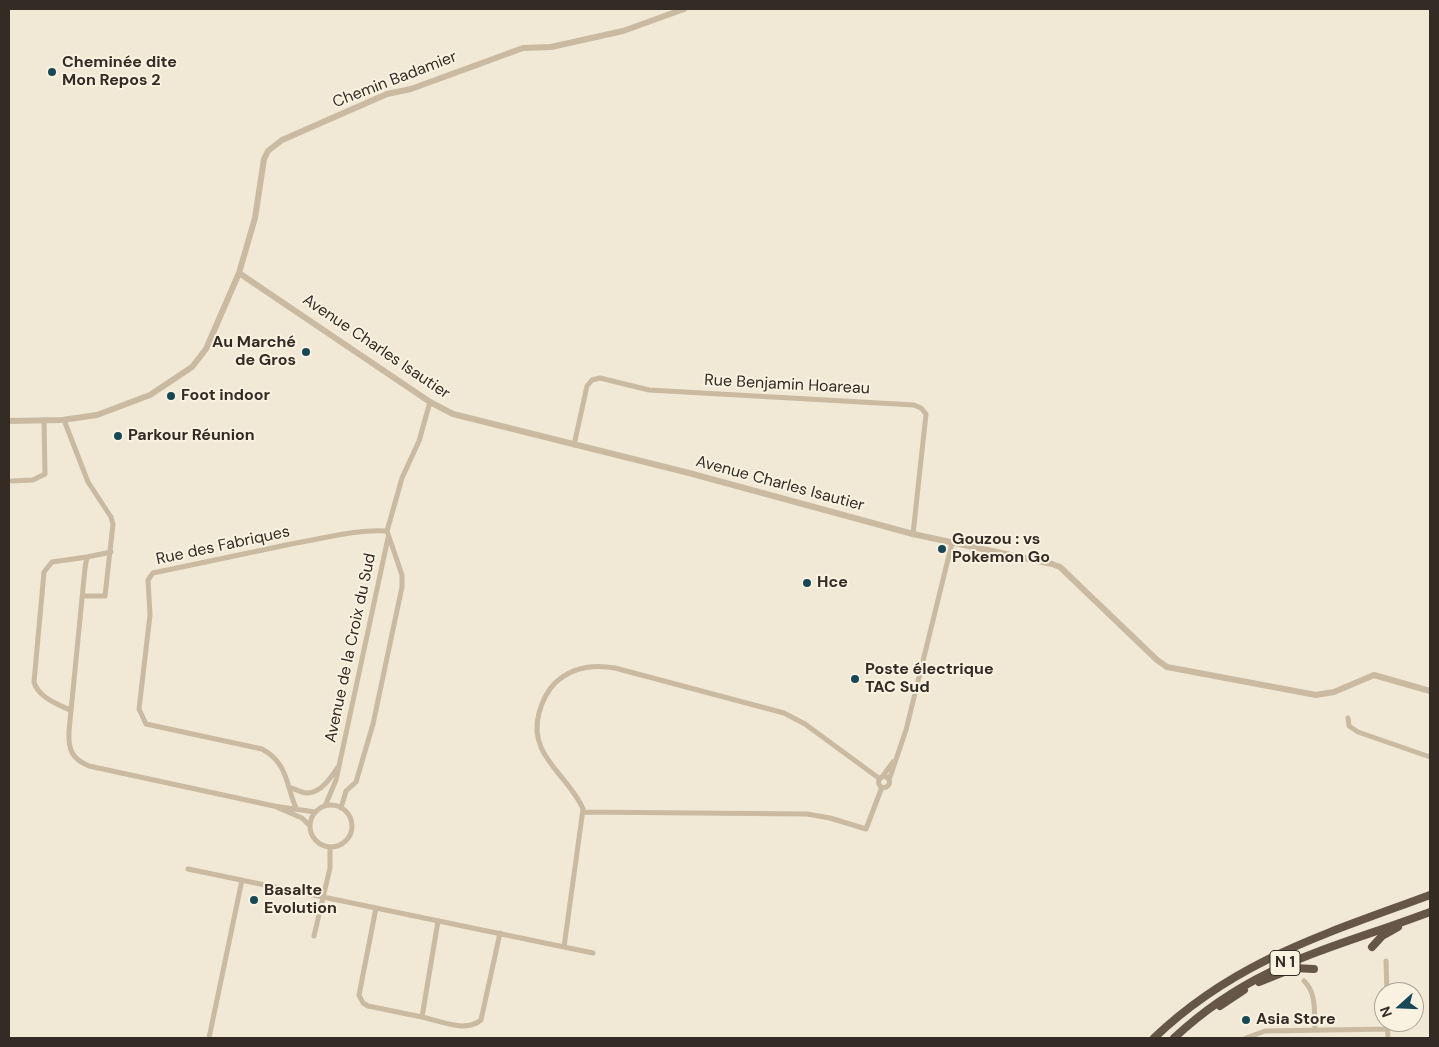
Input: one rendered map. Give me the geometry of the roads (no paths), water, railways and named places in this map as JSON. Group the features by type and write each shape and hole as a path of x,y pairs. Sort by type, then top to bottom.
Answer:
{"highway":[{"name":"N 1","path":"1154,1038 1203,997 1268,958 1430,895"},
{"name":"N 1","path":"1175,1038 1206,1010 1260,976 1300,957 1430,912"},
{"path":"1372,946 1382,936 1412,919"},
{"path":"1175,1038 1211,1012 1257,983 1294,968 1314,969"}],"street":[{"name":"Chemin Badamier","path":"9,421 64,420 97,415 123,407 150,395 182,375 200,358 206,349 239,273 255,218 264,159 268,151 282,140 387,94 412,89 523,48 551,47 622,30 684,9"},
{"name":"Avenue Charles Isautier","path":"239,273 430,402 453,414 689,473 913,534 1060,567 1157,660 1168,667 1316,695 1334,692 1374,675 1430,691"},
{"name":"Rue Benjamin Hoareau","path":"574,445 587,386 592,380 600,378 649,390 914,405 921,408 926,414 913,534"},
{"path":"387,531 402,478 419,441 430,402"},
{"path":"12,481 32,480 45,474 44,420"},
{"path":"64,420 88,482 114,524 105,596 83,596"},
{"name":"Rue des Fabriques","path":"296,808 292,797 292,788 277,760 262,749 146,724 141,718 139,709 150,615 149,576 153,573 345,534 370,530 387,531"},
{"name":"Avenue de la Croix du Sud","path":"342,808 346,792 356,782 373,724 402,587 402,575 387,531"},
{"name":"Avenue de la Croix du Sud","path":"325,806 336,780 388,537"},
{"path":"882,787 888,786 909,718 952,543"},
{"path":"70,710 46,697 38,690 34,682 44,572 52,562 111,552"},
{"path":"87,557 70,710 69,740 74,757 81,762 274,806 315,812"},
{"path":"564,947 583,812 581,803 544,757 537,732 537,718 541,705 552,686 572,672 593,666 615,668 784,713 805,724 881,778 889,780"},
{"path":"1348,718 1349,726 1358,732 1430,757"},
{"path":"583,812 807,814 830,818 866,829 882,787 879,783 881,778 896,757"},
{"path":"292,788 305,794 314,792 331,777 339,763"},
{"path":"274,806 302,818 310,826 314,838 321,844 330,847 343,843 351,833 352,821 342,808 333,805 325,806 315,812 310,826"},
{"path":"314,936 320,904 325,896 330,868 330,847"},
{"path":"188,869 593,953"},
{"path":"209,1038 242,880"},
{"path":"376,908 359,995 363,1003 368,1006 466,1026 474,1026 481,1020 500,933"},
{"path":"422,1017 438,920"},
{"path":"1386,961 1387,982"},
{"path":"1304,981 1310,987 1313,995 1315,1030"},
{"path":"1246,1038 1265,1031 1374,1029"}],"place":[{"name":"Cheminée dite Mon Repos 2","path":"52,72"},
{"name":"Au Marché de Gros","path":"306,352"},
{"name":"Foot indoor","path":"171,396"},
{"name":"Parkour Réunion","path":"118,436"},
{"name":"Gouzou : vs Pokemon Go","path":"942,549"},
{"name":"Hce","path":"807,583"},
{"name":"Poste électrique TAC Sud","path":"855,679"},
{"name":"Basalte Evolution","path":"254,900"},
{"name":"Asia Store","path":"1246,1020"}]}
